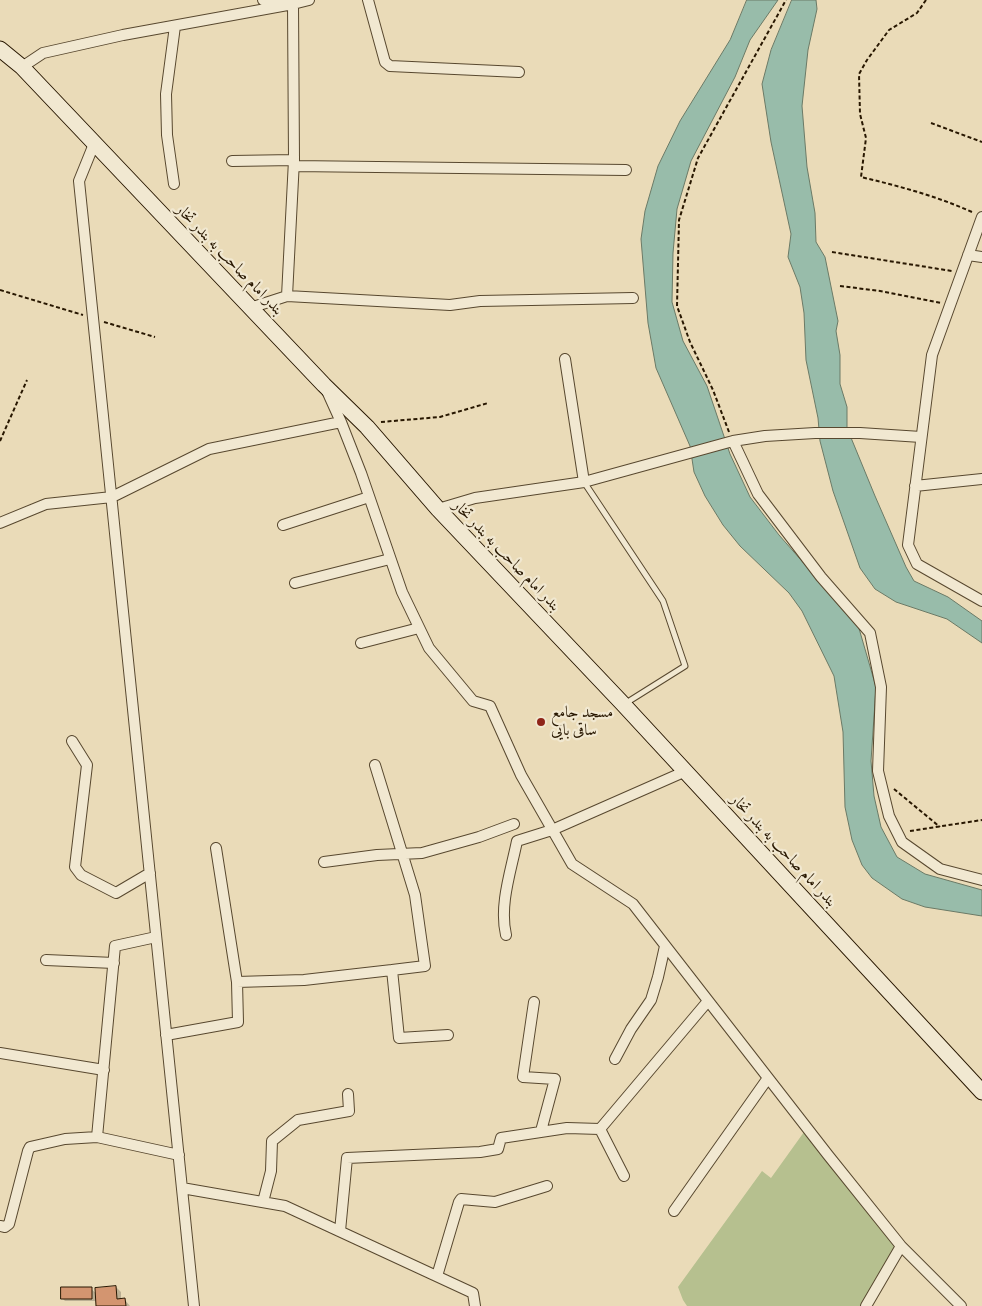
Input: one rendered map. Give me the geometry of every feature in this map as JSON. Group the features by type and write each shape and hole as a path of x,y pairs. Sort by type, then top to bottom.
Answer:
{"main road":[{"name":"بندر امام صاحب به بندر تخار","path":"2,56 22,67 250,308 324,385 367,426 438,509 623,704 982,1092"}],"street":[{"path":"263,0 293,4"},
{"path":"22,67 43,53 309,0"},
{"path":"368,0 385,62 390,66 518,72"},
{"path":"287,296 294,163 293,4"},
{"path":"174,184 167,135 166,94 175,26"},
{"path":"94,144 79,181 194,1306"},
{"path":"232,161 626,170"},
{"path":"978,215 962,273 932,355 908,545 917,564 982,601"},
{"path":"968,254 982,257"},
{"path":"250,308 287,296 450,305 480,301 632,298"},
{"path":"565,359 584,482"},
{"path":"324,385 341,422 402,592 429,648 473,701 490,706 522,775 572,864 633,904 901,1246 961,1306"},
{"path":"0,523 46,504 112,497 209,449 341,422"},
{"path":"438,509 475,498 584,482 733,441 765,436 860,433 922,438"},
{"path":"733,441 758,494 821,577 870,633 881,687 878,771 889,816 902,842 940,869 982,880"},
{"path":"915,486 982,479"},
{"path":"283,525 369,497"},
{"path":"295,583 390,559"},
{"path":"361,644 419,628"},
{"path":"72,741 86,765 84,798 75,867 81,875 116,893 150,873"},
{"path":"236,982 304,980 425,966 415,895 375,765"},
{"path":"506,935 503,922 505,900 517,841 552,830 686,772"},
{"path":"324,862 377,855 422,853 479,837 514,824"},
{"path":"166,1035 238,1022 236,982 216,848"},
{"path":"97,1137 115,946 156,937"},
{"path":"615,1059 651,1000 665,946"},
{"path":"46,960 114,964"},
{"path":"392,970 399,1038 448,1035"},
{"path":"534,1002 523,1077 555,1079 541,1131"},
{"path":"340,1231 348,1158 480,1152 498,1149 501,1138 566,1128 600,1128 708,1002"},
{"path":"0,1054 104,1070"},
{"path":"674,1210 768,1078"},
{"path":"263,1202 272,1171 272,1141 298,1120 350,1111 348,1094"},
{"path":"600,1128 624,1176"},
{"path":"0,1226 5,1227 9,1224 30,1147 65,1139 97,1137 179,1155"},
{"path":"437,1276 459,1202 462,1199 495,1202 547,1186"},
{"path":"182,1188 285,1206 473,1293 475,1306"},
{"path":"866,1306 901,1246"}],"lane":[{"path":"584,482 663,601 685,666 623,704"}],"path":[{"path":"733,441 713,390 690,342 677,306 679,220 698,158 786,0"},
{"path":"926,0 917,13 890,30 867,60 859,74 860,114 866,138 861,177 898,185 946,200 978,215"},
{"path":"931,123 982,142"},
{"path":"832,252 962,273"},
{"path":"840,286 880,291 950,305"},
{"path":"0,290 155,337"},
{"path":"0,441 27,380"},
{"path":"367,426 379,422 440,417 488,403"},
{"path":"879,776 940,827"},
{"path":"897,833 982,820"}],"shaded area":[{"path":"747,0 778,0 750,40 735,77 691,161 677,209 673,253 672,302 683,341 707,386 730,454 750,497 779,535 858,625 876,687 871,761 874,796 881,827 897,857 925,874 982,890 982,916 925,907 902,899 872,878 862,865 852,840 845,807 843,732 834,676 802,611 789,593 740,546 723,525 705,496 694,472 690,446 656,368 648,323 641,239 645,211 658,166 680,121 730,40"},
{"path":"792,0 816,0 817,9 808,50 802,106 807,167 815,213 816,242 825,257 838,321 836,331 840,355 840,384 847,407 847,428 906,567 914,581 948,597 982,621 982,643 947,619 896,602 875,589 860,568 833,491 820,441 818,418 806,360 804,313 800,287 788,257 791,234 771,142 762,84 771,50"},
{"path":"804,1132 898,1247 863,1306 687,1306 678,1287 762,1171 771,1178"}],"building":[{"path":"116,1286 117,1299 125,1298 126,1306 96,1306 95,1288"},
{"path":"61,1287 92,1287 92,1299 61,1299"}],"place":[{"name":"مسجد جامع ساقی بایی","path":"541,722"}]}
